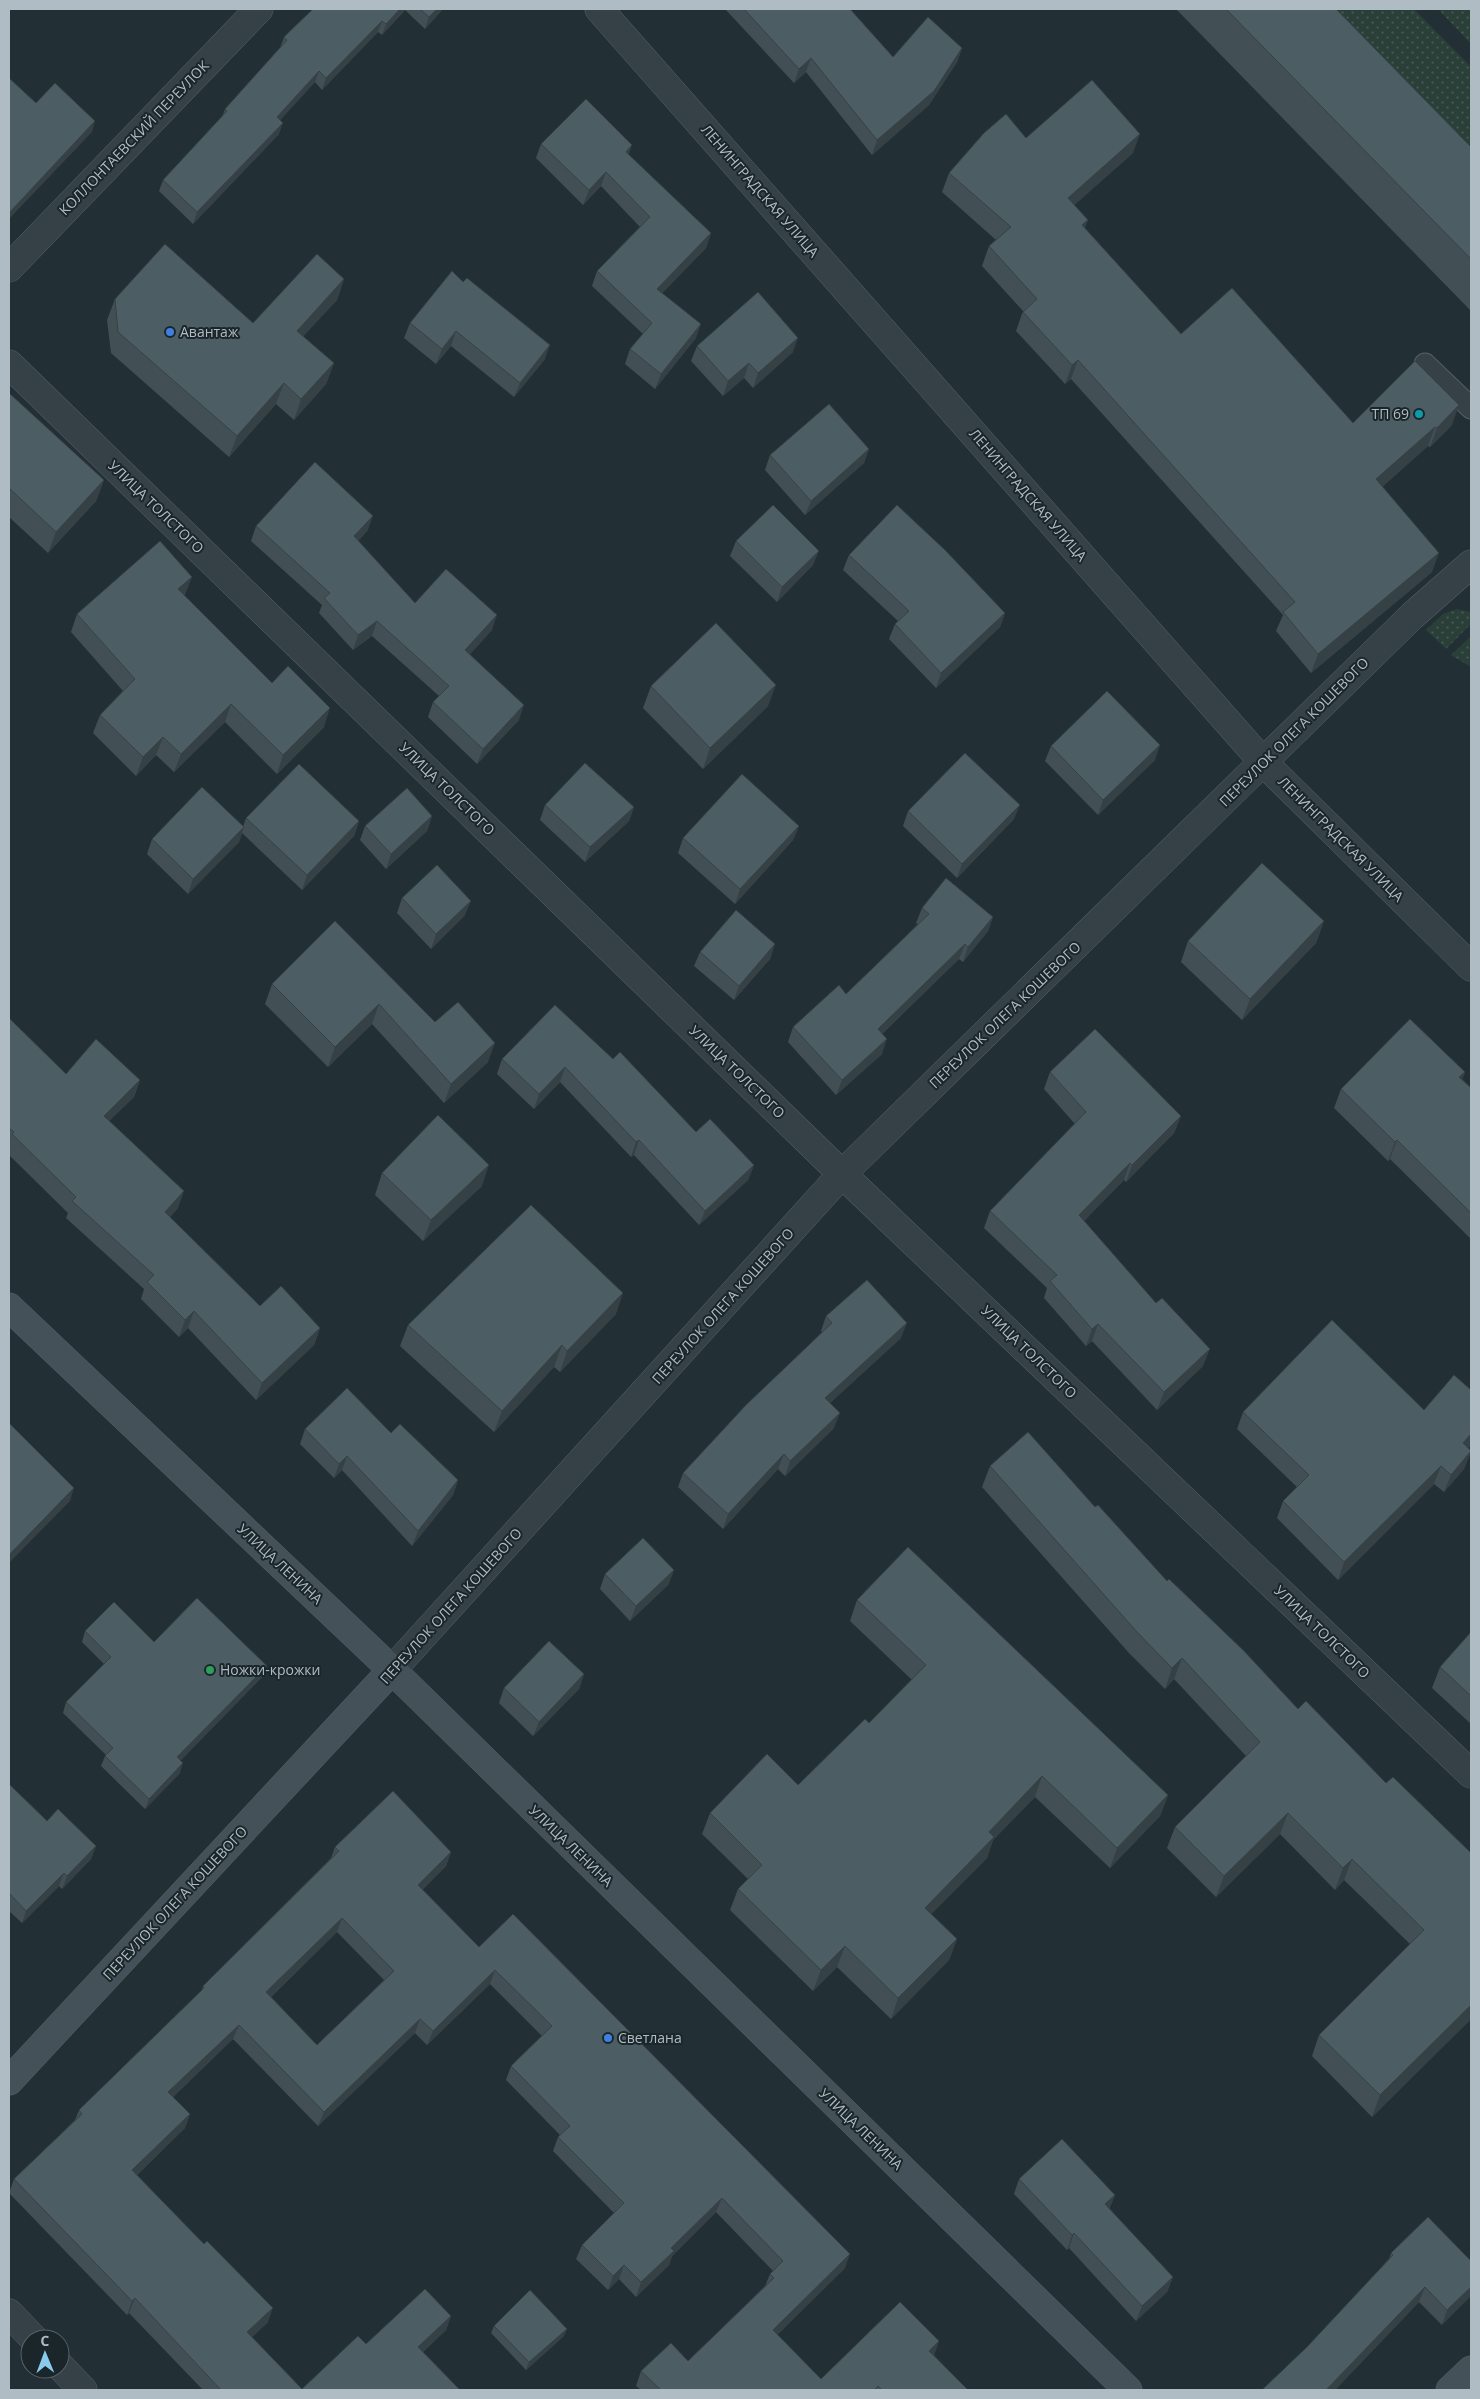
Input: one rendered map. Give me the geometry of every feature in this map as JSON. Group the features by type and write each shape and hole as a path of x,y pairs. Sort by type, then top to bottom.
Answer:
{"street":[{"name":"КОЛЛОНТАЕВСКИЙ ПЕРЕУЛОК","path":"9,268 259,9"},
{"name":"ЛЕНИНГРАДСКАЯ УЛИЦА","path":"599,9 1264,763 1471,967"},
{"name":"УЛИЦА ТОЛСТОГО","path":"9,364 842,1174 1471,1774"},
{"name":"ПЕРЕУЛОК ОЛЕГА КОШЕВОГО","path":"9,2081 392,1670 842,1174 1264,763 1412,616 1469,571"},
{"name":"УЛИЦА ЛЕНИНА","path":"9,1307 392,1670 1128,2390"},
{"path":"9,2313 24,2329"},
{"path":"1450,2390 1471,2370"},
{"path":"70,2376 83,2390"}],"lane":[{"path":"1425,364 1471,408"}],"green space":[{"path":"1321,9 1414,9 1471,67 1471,162"},
{"path":"1438,9 1471,9 1471,44"},
{"path":"1457,609 1471,612 1471,624 1446,649 1426,630 1443,614"},
{"path":"1471,636 1471,667 1451,655"}],"building":[{"path":"313,9 400,9 386,24 382,21 326,78 319,71 277,117 283,123 197,212 163,180 227,111 225,109 287,40 284,37"},
{"path":"420,9 437,9 429,17"},
{"path":"744,9 850,9 893,57 928,17 962,48 934,91 877,140 811,58 799,69"},
{"path":"1226,9 1336,9 1471,147 1471,259"},
{"path":"9,78 36,103 55,83 95,121 9,213"},
{"path":"1092,80 1140,134 1068,198 1088,220 1082,225 1181,334 1232,288 1353,423 1415,361 1459,405 1437,428 1435,427 1376,479 1439,553 1318,654 1283,612 1295,602 1078,360 1072,365 1023,312 1037,299 989,246 1011,227 949,173 984,133 1006,114 1026,138"},
{"path":"586,99 632,145 626,152 711,233 657,289 701,324 661,374 630,349 652,323 597,271 650,217 606,172 589,190 541,144"},
{"path":"165,244 253,323 317,254 344,279 297,331 334,363 301,399 284,383 237,436 118,332 115,299"},
{"path":"452,271 463,282 467,278 550,345 520,383 456,331 442,349 410,323"},
{"path":"758,292 798,338 758,373 749,363 728,381 697,346"},
{"path":"9,393 104,480 56,532 9,488"},
{"path":"829,404 869,449 811,501 770,455"},
{"path":"315,462 373,516 354,536 415,603 446,569 497,615 465,650 524,705 483,749 433,702 449,686 377,621 358,635 324,598 330,593 256,526"},
{"path":"773,505 819,551 782,587 736,541"},
{"path":"897,505 945,550 1005,613 941,673 895,624 909,611 849,555"},
{"path":"160,541 192,577 178,589 272,683 288,666 330,708 283,755 231,704 181,754 163,737 143,757 100,715 135,679 77,614"},
{"path":"716,623 776,685 710,748 651,686"},
{"path":"1107,691 1160,745 1103,800 1051,746"},
{"path":"965,753 1020,805 962,864 908,811"},
{"path":"585,763 634,807 590,847 545,805"},
{"path":"299,764 359,821 307,875 246,818"},
{"path":"742,774 799,826 740,889 683,838"},
{"path":"202,787 244,827 193,879 152,839"},
{"path":"407,788 432,816 391,854 365,826"},
{"path":"1262,863 1324,921 1250,999 1188,941"},
{"path":"437,865 471,901 436,934 402,898"},
{"path":"946,878 993,917 968,947 965,944 878,1029 887,1039 842,1080 793,1027 839,985 846,994 929,914 922,908"},
{"path":"736,910 775,944 739,986 700,952"},
{"path":"335,921 435,1022 458,1002 495,1043 451,1084 379,1004 335,1047 272,984"},
{"path":"555,1005 613,1059 620,1052 696,1132 710,1119 754,1165 705,1211 639,1140 636,1142 565,1067 539,1094 502,1059"},
{"path":"9,1018 66,1074 96,1039 140,1080 104,1116 184,1191 165,1212 260,1306 281,1286 320,1328 262,1383 194,1311 185,1320 147,1282 154,1275 72,1201 76,1197 12,1134 14,1132 9,1128"},
{"path":"1410,1019 1465,1072 1459,1077 1471,1088 1471,1213 1397,1140 1395,1142 1341,1089"},
{"path":"1095,1029 1181,1116 1132,1165 1130,1163 1079,1215 1156,1303 1162,1298 1210,1349 1164,1392 1098,1324 1092,1329 1050,1281 1057,1275 990,1211 1086,1112 1050,1072"},
{"path":"438,1115 489,1165 431,1220 382,1173"},
{"path":"531,1205 623,1293 567,1351 562,1345 502,1411 408,1325"},
{"path":"867,1280 907,1323 825,1398 840,1413 790,1461 784,1454 728,1514 683,1473 746,1405 832,1323 826,1316"},
{"path":"1332,1320 1424,1410 1454,1375 1471,1390 1471,1434 1463,1443 1471,1451 1451,1475 1441,1466 1344,1562 1283,1501 1309,1475 1243,1412"},
{"path":"347,1388 391,1433 400,1424 458,1480 418,1531 347,1456 339,1464 305,1429"},
{"path":"9,1423 74,1488 9,1555"},
{"path":"1028,1432 1095,1507 1098,1505 1167,1581 1169,1579 1244,1651 1298,1709 1306,1701 1386,1783 1393,1777 1471,1853 1471,2005 1380,2095 1319,2035 1424,1930 1352,1859 1343,1868 1288,1813 1224,1876 1175,1827 1260,1742 1182,1658 1172,1668 1137,1632 990,1466"},
{"path":"643,1538 674,1570 636,1606 605,1574"},
{"path":"908,1547 1168,1795 1117,1848 1042,1776 989,1832 994,1837 925,1908 957,1939 898,1998 845,1946 821,1970 738,1889 762,1865 710,1813 767,1754 798,1785 865,1719 869,1723 926,1665 857,1600"},
{"path":"197,1598 267,1666 177,1757 183,1763 149,1799 105,1756 113,1748 66,1702 111,1657 85,1631 114,1602 154,1642"},
{"path":"1471,1632 1471,1696 1440,1667"},
{"path":"549,1641 584,1674 539,1722 504,1688"},
{"path":"9,1784 47,1821 58,1809 96,1846 67,1876 64,1873 26,1911 9,1893"},
{"path":"393,1791 451,1852 418,1885 479,1947 513,1914 850,2254 773,2330 821,2379 900,2302 939,2341 929,2351 968,2390 882,2390 878,2386 874,2390 661,2390 641,2371 671,2343 688,2361 774,2278 770,2274 783,2261 722,2198 671,2248 674,2251 641,2282 624,2265 613,2276 582,2245 624,2203 558,2137 570,2126 511,2066 552,2026 495,1970 433,2031 420,2019 324,2112 239,2025 168,2092 190,2114 132,2170 204,2244 207,2241 273,2308 247,2332 302,2389 358,2336 366,2344 425,2289 451,2316 418,2347 460,2390 221,2390 135,2298 132,2301 14,2179 82,2114 79,2110 204,1988 203,1986 339,1851 335,1847","holes":["342,1918 394,1971 317,2045 266,1992"]},
{"path":"1062,2139 1115,2195 1105,2204 1173,2277 1142,2306 1074,2233 1072,2235 1019,2179"},
{"path":"1428,2217 1471,2261 1471,2287 1447,2310 1425,2287 1326,2390 1262,2390 1307,2347 1393,2255 1391,2253"},
{"path":"530,2290 567,2329 529,2362 494,2326"}],"place":[{"name":"Авантаж","path":"170,332"},
{"name":"ТП 69","path":"1419,414"},
{"name":"Ножки-крожки","path":"210,1670"},
{"name":"Светлана","path":"608,2038"}]}
